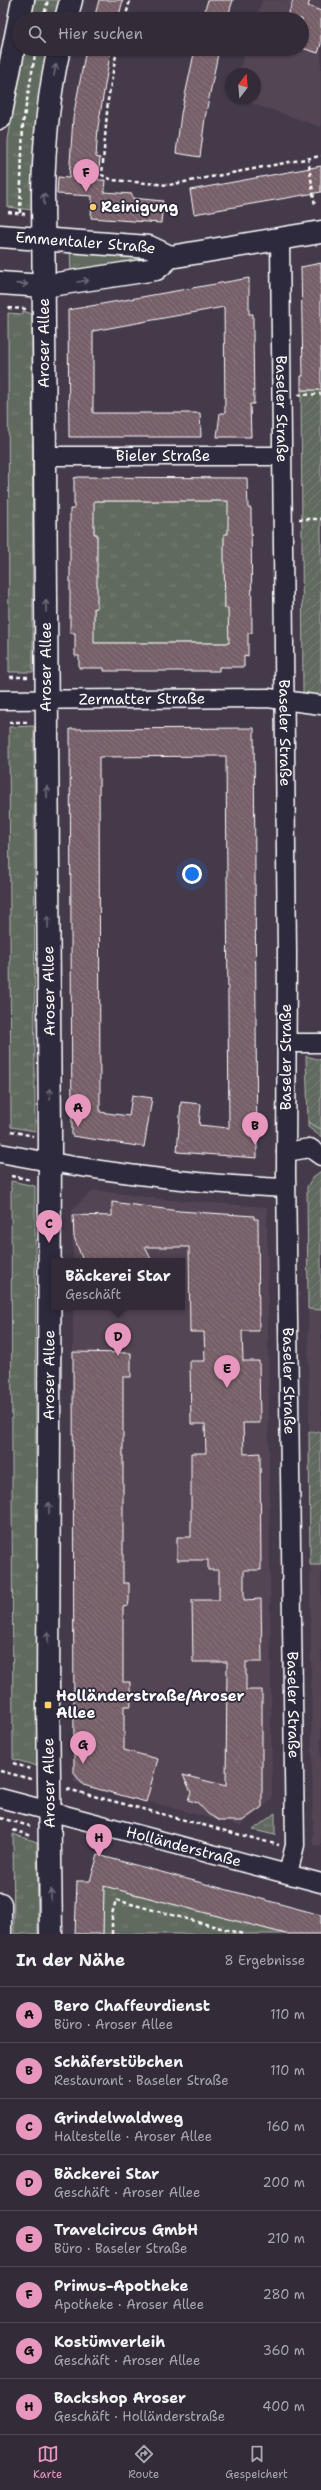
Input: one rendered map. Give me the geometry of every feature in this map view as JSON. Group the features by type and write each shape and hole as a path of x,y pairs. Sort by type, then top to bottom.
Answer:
{"main road":[{"path":"21,12 23,0"},
{"path":"68,12 71,0"},
{"path":"0,118 12,56"},
{"name":"Aroser Allee","path":"51,1934 50,1162 46,700 44,152 58,56"},
{"name":"Emmentaler Straße","path":"0,283 44,286 156,269 170,257 321,232"},
{"name":"Emmentaler Straße","path":"0,236 44,238 149,247 170,257"},
{"path":"0,1904 0,1934"}],"street":[{"name":"Baseler Straße","path":"280,239 287,1043 286,1188 295,1841 288,1874"},
{"name":"Bieler Straße","path":"45,456 282,456"},
{"name":"Zermatter Straße","path":"0,700 268,698 321,705"},
{"path":"287,1043 321,1043"},
{"path":"286,1152 310,1148 321,1156"},
{"path":"0,1153 170,1180 224,1186 286,1188"},
{"name":"Holländerstraße","path":"0,1798 321,1883"}],"path":[{"path":"45,12 48,0"},
{"path":"126,12 130,0"},
{"path":"20,213 23,123 35,56"},
{"path":"116,56 108,100 102,175 112,180 170,185 321,156"},
{"path":"308,158 315,206"},
{"path":"8,212 32,215"},
{"path":"8,308 32,309"},
{"path":"296,395 321,394"},
{"path":"297,519 321,519"},
{"path":"10,677 33,677"},
{"path":"9,722 34,722"},
{"path":"10,1131 35,1136"},
{"path":"11,1176 35,1180"},
{"path":"13,1764 37,1772"},
{"path":"0,1771 37,1781"},
{"path":"90,1795 284,1846"},
{"path":"13,1830 38,1838"},
{"path":"112,1934 112,1914 116,1900 243,1934"}],"shaded area":[{"path":"262,0 321,0 321,127 254,104 261,104 261,68 240,68 244,56 309,56 309,12 258,12"},
{"path":"94,1190 161,1199 267,1207 272,1800 240,1826 74,1782 73,1310 185,1310 185,1258 73,1258 72,1209"},
{"path":"308,1309 321,1310 321,1432 309,1432"},
{"path":"310,1565 321,1565 321,1847 313,1845"}],"green space":[{"path":"35,0 60,0 57,12 32,12"},
{"path":"22,56 47,56 35,127 32,210 8,207 8,140"},
{"path":"70,250 147,256 152,261 71,273"},
{"path":"23,311 32,314 33,672 9,672 8,313 23,314"},
{"path":"301,390 321,390 321,696 303,693"},
{"path":"92,501 230,501 228,534 224,534 225,608 228,608 231,643 93,643 97,534 94,534"},
{"path":"34,726 35,1131 11,1127 9,727"},
{"path":"306,1056 321,1060 321,1129 308,1122"},
{"path":"308,1122 321,1129 321,1137 308,1127"},
{"path":"321,1171 321,1310 308,1309 307,1187 312,1178"},
{"path":"11,1181 35,1186 37,1766 13,1759"},
{"path":"309,1432 321,1432 321,1565 310,1565"},
{"path":"275,1813 275,1835 253,1830"},
{"path":"13,1834 37,1842 38,1934 14,1934"},
{"path":"104,1886 286,1934 103,1934"}],"building":[{"path":"99,0 123,0 120,12 96,12"},
{"path":"208,0 233,0 229,12 204,12"},
{"path":"293,0 310,0 308,6 321,11 321,44 318,53 309,50 309,12 289,12"},
{"path":"85,56 110,56 98,127 96,157 100,158 98,180 105,180 104,192 132,194 132,198 163,201 161,223 91,218 92,196 57,194 58,177 69,178 73,118"},
{"path":"193,56 218,56 205,118 200,157 176,153 181,114"},
{"path":"321,166 321,192 194,214 190,190"},
{"path":"321,263 321,390 301,390 301,376 303,376 301,267"},
{"path":"249,278 249,314 253,314 254,404 250,404 251,437 217,437 220,413 225,413 224,307 93,331 93,413 200,413 201,437 69,437 68,310"},
{"path":"74,478 247,478 248,508 251,508 252,633 248,633 248,656 244,655 244,667 219,667 219,671 104,671 104,668 79,668 79,656 75,656 75,633 70,633 70,509 74,509","holes":["94,501 228,501 228,534 224,534 224,559 225,608 228,608 229,643 94,643 94,608 97,608 97,534 94,534"]},
{"path":"254,728 257,1158 177,1152 181,1102 201,1104 199,1125 229,1128 226,756 99,757 100,1112 129,1116 132,1095 152,1098 144,1147 72,1136 70,729"},
{"path":"112,1202 179,1211 254,1216 254,1219 258,1219 259,1331 242,1331 243,1361 259,1361 260,1423 243,1423 244,1454 260,1453 261,1570 244,1570 244,1600 261,1599 262,1662 246,1662 246,1690 262,1690 262,1807 242,1821 220,1821 208,1814 198,1803 188,1800 191,1792 183,1775 226,1786 227,1662 193,1662 192,1600 219,1600 219,1570 208,1570 208,1560 177,1560 177,1537 191,1537 191,1453 206,1453 205,1424 191,1424 190,1361 205,1361 204,1332 190,1332 189,1247 145,1247 150,1258 82,1258 74,1237 73,1215 112,1216"},
{"path":"73,1352 131,1353 131,1377 123,1377 123,1583 129,1583 129,1601 128,1606 123,1607 123,1682 130,1682 131,1706 124,1706 124,1750 158,1759 146,1802 83,1785 74,1773"},
{"path":"98,1855 321,1915 321,1934 286,1934 104,1886 103,1934 75,1934 77,1881 90,1881"}],"place":[{"name":"Primus-Apotheke","path":"86,192"},
{"name":"Reinigung","path":"93,207"},
{"name":"Bero Chaffeurdienst","path":"78,1127"},
{"name":"Schäferstübchen","path":"255,1145"},
{"name":"Grindelwaldweg","path":"49,1243"},
{"name":"Bäckerei Star","path":"118,1356"},
{"name":"Travelcircus GmbH","path":"227,1388"},
{"name":"Holländerstraße/Aroser Allee","path":"48,1705"},
{"name":"Kostümverleih","path":"83,1764"},
{"name":"Backshop Aroser","path":"99,1857"}]}
